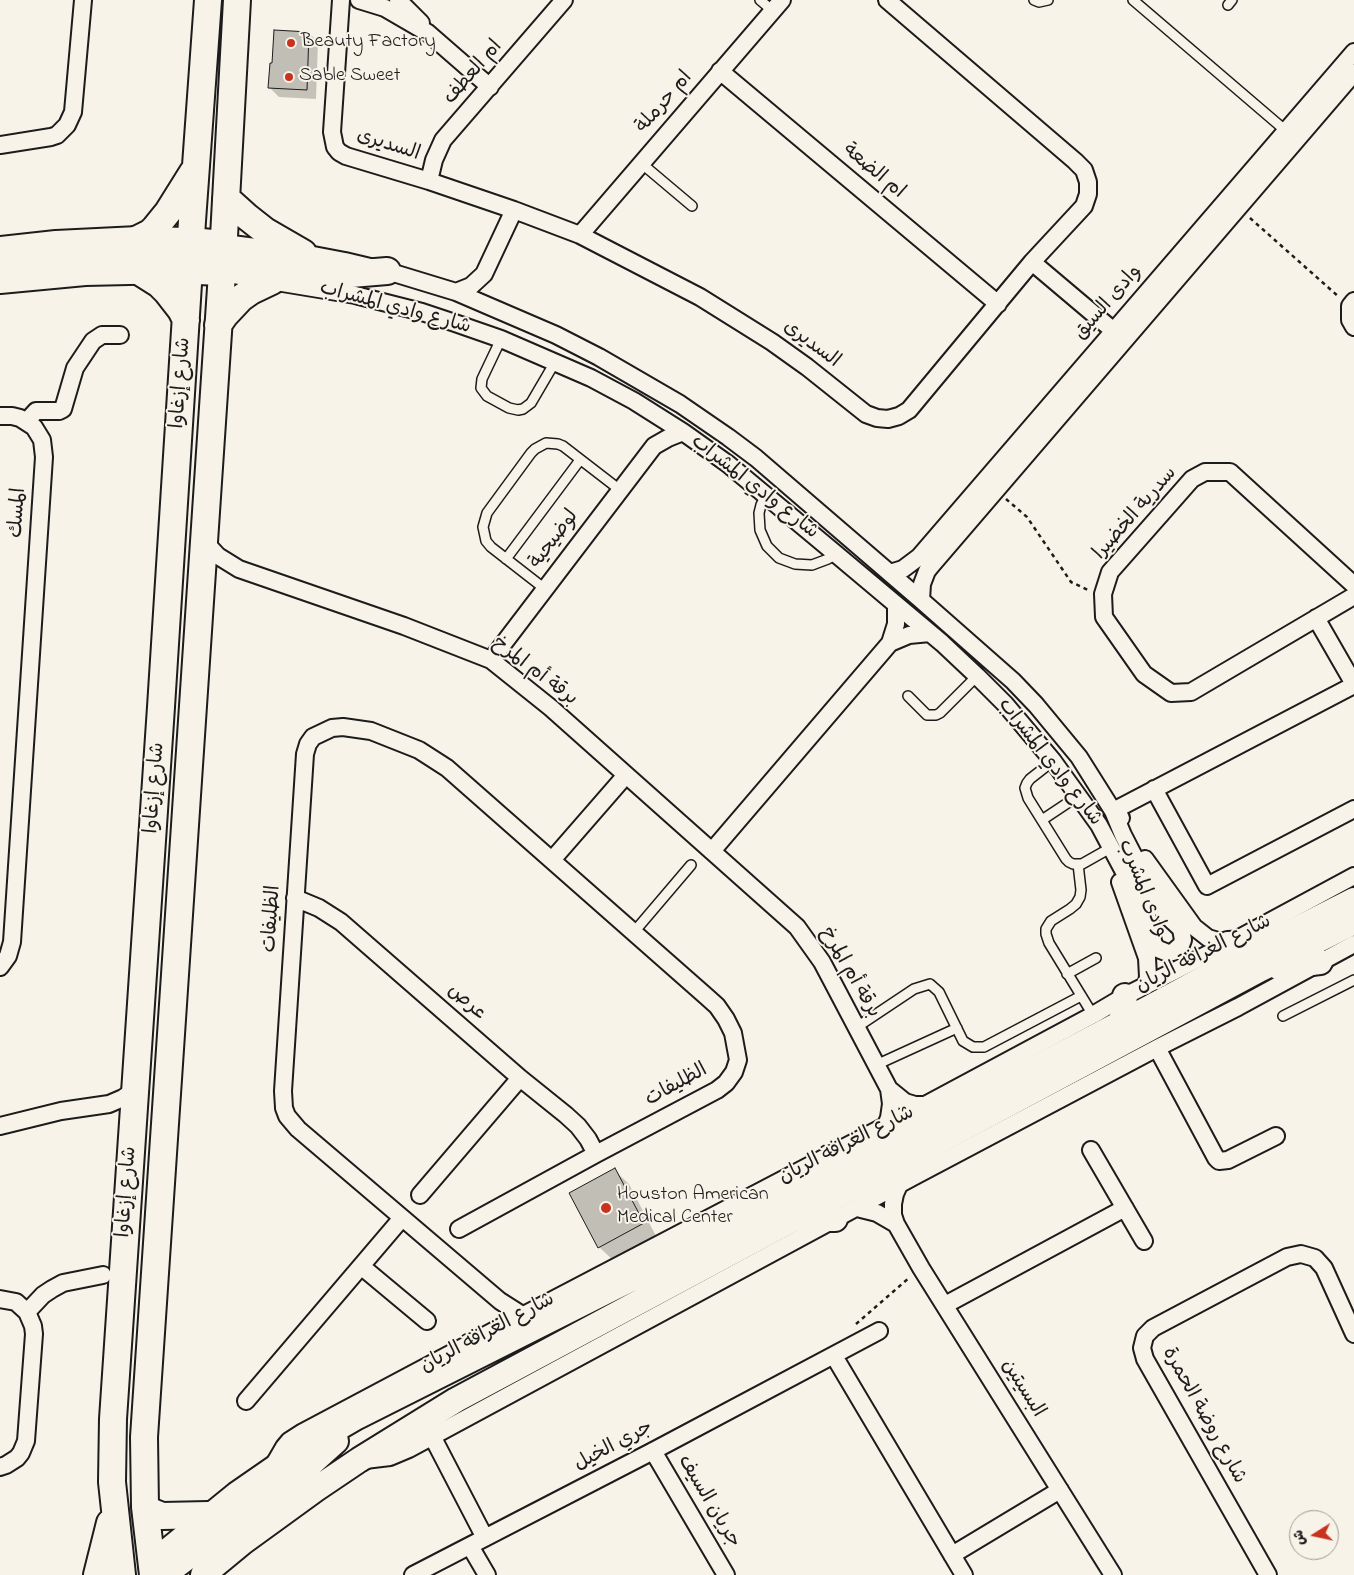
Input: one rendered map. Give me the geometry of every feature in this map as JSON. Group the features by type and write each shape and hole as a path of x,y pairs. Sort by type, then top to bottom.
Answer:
{"main road":[{"name":"شارع إزغاوا","path":"144,1573 114,1508 112,1474 113,1419 186,320 226,198 237,0"},
{"name":"شارع إزغاوا","path":"144,1573 144,1437 218,325 206,257 195,170 208,2"},
{"path":"196,655 189,605 187,555 217,74 215,39 208,2"},
{"path":"138,239 155,228 168,212 195,170"},
{"path":"226,198 265,231 303,253"},
{"name":"شارع وادي المشراب","path":"0,249 56,243 138,239 206,257"},
{"path":"0,266 71,257 206,257 333,273 351,274 387,271"},
{"name":"شارع وادي المشراب","path":"0,281 85,273 140,272 206,257"},
{"path":"140,272 150,277 167,292 186,320"},
{"path":"218,325 241,298 272,281"},
{"name":"شارع الغرافة الريان","path":"144,1573 209,1515 302,1449 356,1417 667,1261 1354,900"},
{"name":"شارع الغرافة الريان","path":"203,1575 274,1519 359,1460 456,1400 1261,968 1354,922"},
{"path":"1228,944 1272,942"},
{"path":"1261,968 1329,957"},
{"path":"1121,1023 1125,996"},
{"path":"906,1181 937,1143"},
{"path":"795,1219 835,1218"},
{"path":"126,1220 134,1247 138,1276 128,1426 128,1463 131,1519 144,1573 320,1456 356,1417"},
{"path":"667,1261 674,1236"},
{"path":"145,1507 162,1516 209,1515"},
{"path":"97,1575 114,1508"}],"street":[{"path":"0,145 51,137 67,125 72,112 83,0"},
{"name":"السديرى","path":"341,0 332,132 338,152 429,181 580,234 663,277 737,319 807,367 866,414 877,418 888,418 899,416 908,410 1032,262 1084,206 1088,194 1088,182 1084,170 1075,161 887,0"},
{"path":"359,0 386,8 428,34 490,87"},
{"path":"398,0 419,21 428,34"},
{"name":"ام العطف","path":"429,181 434,160 444,140 564,0"},
{"name":"ام حرملة","path":"580,234 777,6"},
{"name":"وادى السيق","path":"890,573 903,569 919,557 1119,335 1238,208 1354,52"},
{"name":"ام الضعة","path":"720,71 998,304"},
{"name":"وادى السيق","path":"921,600 922,584 927,571 996,490 1119,335 1286,131 1303,122 1354,73"},
{"path":"456,292 471,286 484,274 514,210"},
{"name":"شارع وادي المشراب","path":"206,257 303,253 387,271 456,292 556,335 599,357 680,404 756,458 1013,681 1036,705 1079,757 1114,811 1123,821 1147,862 1194,926 1208,938 1216,942 1228,944"},
{"name":"شارع وادي المشراب","path":"206,257 272,281 355,295 389,303 501,339 591,378 634,401 683,432 728,464 930,633 978,676 1005,704 1053,761 1106,837 1146,915 1154,945 1162,952 1173,952 1178,949 1183,940 1181,929 1160,907 1116,822 1114,811"},
{"path":"1032,262 1119,335"},
{"path":"484,274 488,293 496,308"},
{"path":"1352,303 1350,320 1354,327"},
{"path":"0,416 12,416 27,421 36,411 59,411 63,409 75,368 93,341 102,335 120,335"},
{"path":"654,446 655,414"},
{"name":"المسك","path":"0,967 8,956 12,942 44,457 44,448 39,433 27,421"},
{"name":"لوضيحية","path":"490,660 654,446 683,432"},
{"name":"سدرية الخضيرا","path":"1354,585 1230,472 1205,472 1192,479 1110,572 1102,594 1104,617 1144,674 1171,693 1191,692 1354,596"},
{"name":"برقة أم المرخ","path":"204,540 218,556 239,569 404,626 490,660 550,708 797,927 822,962 889,1089 891,1104 886,1126"},
{"name":"برقة أم المرخ","path":"201,582 221,569 239,569"},
{"path":"712,850 890,643 896,624 896,605"},
{"path":"1114,811 1354,685 1316,618"},
{"path":"890,643 909,635 930,633"},
{"name":"الظليفات","path":"459,1229 717,1090 726,1083 734,1072 738,1060 733,1034 717,1006 447,768 420,750 371,731 343,727 332,728 313,737 308,744 305,754 283,1091 284,1108 287,1116 298,1130 493,1295 522,1315"},
{"path":"552,860 626,775"},
{"path":"1154,789 1207,886 1354,810"},
{"name":"وادى المشرب","path":"1082,803 1124,893 1147,958 1148,977 1146,986"},
{"name":"شارع الغرافة الريان","path":"272,1469 284,1447 296,1436 522,1315 886,1126 1125,996 1228,944 1354,876"},
{"name":"عرص","path":"296,898 319,908 341,922 578,1126 596,1154"},
{"name":"شارع الغرافة الريان","path":"359,1460 390,1457 399,1454 835,1218 1238,1007 1354,944"},
{"path":"1329,957 1354,957"},
{"path":"1158,1048 1219,1161 1228,1160 1276,1136"},
{"path":"420,1195 520,1078"},
{"name":"برقة أم المرخ","path":"889,1089 905,1102 925,1105"},
{"path":"0,1126 61,1111 101,1105 123,1098 135,1090"},
{"path":"101,1105 119,1112 132,1126"},
{"path":"1090,1150 1144,1241"},
{"name":"البسيتين","path":"906,1181 895,1194 893,1215 896,1224 921,1268 1114,1575"},
{"path":"857,1208 877,1214 896,1224"},
{"path":"944,1305 1125,1208"},
{"path":"246,1401 402,1218"},
{"name":"شارع روضة الحمرة","path":"1268,1575 1146,1359 1142,1348 1145,1336 1153,1328 1262,1270 1287,1257 1301,1254 1314,1258 1324,1268 1354,1334"},
{"path":"361,1266 427,1321"},
{"path":"27,1312 52,1288 74,1280 103,1274"},
{"path":"493,1295 496,1312 495,1330"},
{"path":"0,1298 16,1302 27,1312 34,1334 26,1441 17,1458 0,1467"},
{"name":"جري الخيل","path":"413,1575 879,1331"},
{"path":"834,1356 964,1575"},
{"path":"432,1436 486,1538"},
{"name":"جريان السيف","path":"653,1451 726,1575"},
{"path":"952,1555 1060,1490"},
{"path":"470,1546 487,1575"}],"lane":[{"path":"760,0 777,6"},
{"path":"1034,0 1039,2 1048,0"},
{"path":"1133,0 1286,131"},
{"path":"641,163 692,206"},
{"path":"501,339 482,379 481,388 487,396 509,408 523,409 531,403 555,362"},
{"path":"545,589 491,547 486,541 483,527 487,513 520,468 535,449 546,443 552,443 563,446 620,490"},
{"path":"506,560 580,460"},
{"path":"766,495 759,513 760,530 767,546 779,558 795,564 812,565 836,554"},
{"path":"908,696 927,715 936,715 978,676"},
{"path":"1053,761 1030,779 1025,788 1028,798 1066,858 1073,864 1078,864 1105,851"},
{"path":"1042,820 1082,803"},
{"path":"1078,864 1080,897 1070,909 1051,921 1046,929 1047,939 1093,1015"},
{"path":"634,932 691,865"},
{"path":"1067,974 1096,958"},
{"path":"1283,1016 1354,980"},
{"path":"856,1026 914,988 930,984 939,992 963,1041 968,1045 978,1048 984,1047 1081,996"},
{"path":"876,1065 957,1028"}],"path":[{"path":"1238,208 1352,303"},
{"path":"996,490 1027,518 1071,582 1087,590 1102,594"},
{"path":"851,1330 921,1268"}],"building":[{"path":"274,30 309,32 307,90 268,88"},
{"name":"Houston American Medical Center","path":"615,1168 644,1223 598,1248 569,1193"}],"place":[{"name":"Beauty Factory","path":"291,43"},
{"name":"Sable Sweet","path":"289,77"},
{"name":"Houston American Medical Center","path":"606,1208"}]}
